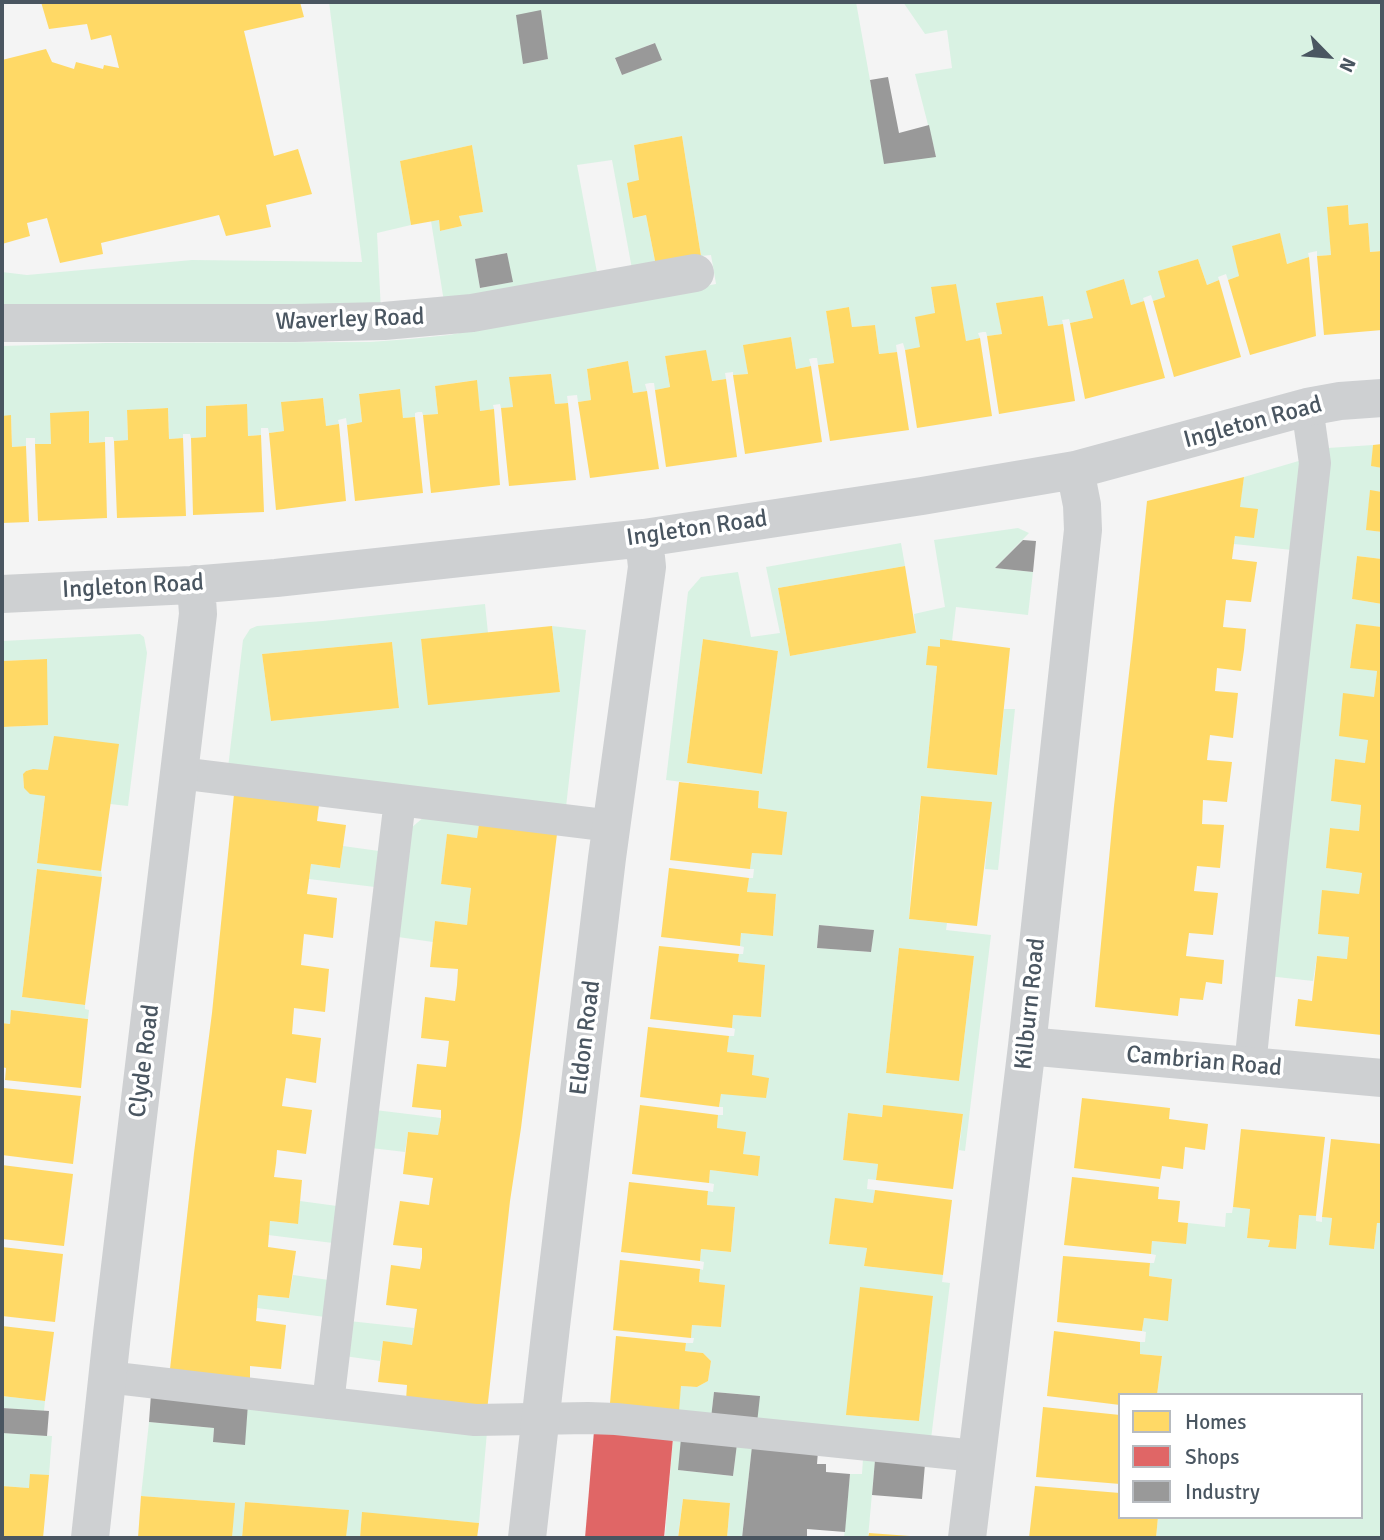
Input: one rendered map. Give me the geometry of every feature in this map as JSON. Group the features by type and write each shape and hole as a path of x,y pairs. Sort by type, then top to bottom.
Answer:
{"street":[{"name":"Waverley Road","path":"2,323 384,321 472,313 695,273"},
{"name":"Ingleton Road","path":"2,594 276,578 644,538 1075,470 1307,407 1382,398"},
{"name":"Kilburn Road","path":"967,1538 1027,1046 1083,530 1082,505 1075,470"},
{"name":"Eldon Road","path":"527,1538 612,826 647,567 644,538"},
{"name":"Clyde Road","path":"90,1538 198,614 196,584"},
{"name":"Cambrian Road","path":"1027,1046 1382,1078"}],"lane":[{"path":"1250,1066 1315,463 1307,407"},
{"path":"178,773 612,826"},
{"path":"328,1403 400,800"},
{"path":"107,1377 475,1420 616,1419 976,1456"}],"green space":[{"path":"329,2 856,2 885,164 936,156 915,74 952,68 947,30 925,34 903,2 1382,2 1382,251 1370,252 1368,224 1349,225 1348,205 1328,207 1331,255 1317,256 1317,251 1308,253 1309,257 1287,264 1280,234 1257,239 1233,246 1239,276 1228,280 1226,274 1207,285 1198,259 1159,271 1165,297 1153,301 1151,295 1143,298 1144,301 1131,305 1124,279 1087,291 1093,318 1070,323 1069,319 1062,320 1063,324 1048,326 1043,296 997,303 1002,334 987,336 986,332 983,332 978,333 980,338 966,341 955,284 931,288 935,313 920,347 905,350 903,343 896,345 897,352 879,354 875,325 852,327 849,307 826,311 834,363 818,365 817,358 813,358 809,359 811,366 796,369 791,337 744,345 748,374 725,373 726,379 712,381 687,353 665,356 670,387 655,390 654,383 650,383 645,384 647,391 633,393 628,361 587,369 591,400 578,402 577,395 567,396 568,403 555,404 551,374 510,377 513,407 501,408 500,404 493,405 494,409 480,411 476,380 435,386 438,414 423,415 418,412 415,417 403,418 399,389 359,394 362,422 347,425 346,418 338,420 339,424 326,426 323,398 282,402 284,431 269,433 268,428 261,428 261,435 248,436 246,404 206,406 206,437 191,438 190,434 183,434 183,438 169,439 168,408 148,409 127,411 128,440 114,441 113,437 105,437 105,442 89,443 89,412 51,444 35,444 35,438 26,438 26,446 12,447 11,416 2,416 2,346 370,342 410,339 449,335 716,284 711,255 701,256 682,136 634,145 639,180 634,218 646,215 656,266 632,269 612,160 577,165 598,278 445,308 431,221 439,220 440,231 462,226 459,216 483,212 472,145 400,161 411,225 377,233 381,311 2,312 2,272 27,275 192,260 362,262","holes":["540,11 548,59 523,64","654,43 661,60 622,75 615,59","507,253 512,282 480,288 475,259"]},
{"path":"1373,445 1372,466 1382,468 1382,492 1370,491 1367,530 1382,532 1382,559 1357,556 1352,599 1382,604 1382,627 1356,625 1350,667 1377,671 1365,763 1335,759 1331,801 1361,805 1359,831 1330,828 1326,868 1362,873 1359,894 1321,911 1318,933 1349,937 1347,959 1317,956 1313,981 1268,976 1328,448"},
{"path":"1302,460 1292,550 1234,544 1244,477"},
{"path":"1018,528 1029,533 995,568 1033,572 1028,615 956,607 952,641 941,640 940,647 928,647 927,665 937,666 927,768 997,775 1004,709 1015,709 998,870 985,869 991,802 921,796 913,862 909,919 947,923 946,930 991,935 965,1151 959,1150 963,1114 883,1106 882,1117 848,1113 843,1160 878,1164 876,1180 868,1179 867,1189 875,1190 873,1203 836,1199 829,1244 867,1248 864,1266 943,1275 942,1282 950,1283 931,1439 757,1423 759,1396 714,1392 711,1418 678,1411 681,1386 697,1387 708,1381 711,1361 703,1353 685,1351 686,1343 693,1343 692,1325 721,1327 725,1286 699,1282 700,1269 703,1270 704,1262 700,1261 701,1249 731,1252 735,1208 707,1205 708,1191 713,1192 714,1184 709,1183 710,1170 757,1176 759,1156 743,1154 717,1128 718,1115 723,1115 723,1107 719,1107 721,1094 752,1075 754,1055 727,1052 729,1036 734,1036 733,1015 761,1017 765,966 738,962 744,947 740,946 741,933 773,936 776,895 747,892 749,878 753,878 754,869 750,869 752,853 782,855 786,812 758,808 759,791 666,780 688,592 701,577 738,572 751,637 780,633 766,567 901,543 905,566 778,588 790,656 916,633 914,614 945,607 934,540","holes":["703,639 778,651 762,774 687,763","819,925 873,930 871,952 817,948","899,948 974,956 959,1081 886,1073","933,1296 919,1421 847,1415"]},
{"path":"485,604 488,633 421,639 425,669 494,698 560,692 552,626 586,630 566,807 228,768 243,640 250,629 257,626","holes":["392,642 399,708 271,721 262,654"]},
{"path":"140,634 144,637 147,653 128,806 110,804 48,770 33,769 23,775 24,788 45,796 37,862 101,871 102,877 37,869 22,997 85,1005 85,1009 89,1010 88,1019 12,1010 10,1024 2,1023 2,727 47,725 47,659 2,661 2,641"},
{"path":"424,817 479,824 477,838 447,835 441,884 471,888 467,925 435,921 433,942 398,937 411,828"},
{"path":"343,846 379,851 375,887 309,879 311,864 340,868"},
{"path":"375,1110 441,1118 438,1135 408,1132 405,1152 371,1148"},
{"path":"300,1201 337,1206 333,1243 268,1235 270,1221 297,1224"},
{"path":"1233,1207 1250,1209 1247,1238 1270,1240 1268,1246 1296,1249 1299,1215 1316,1216 1316,1221 1322,1222 1322,1217 1332,1218 1330,1244 1351,1247 1374,1249 1377,1223 1382,1223 1382,1538 1156,1538 1158,1519 1363,1519 1363,1393 1157,1393 1162,1356 1140,1354 1140,1342 1145,1342 1146,1332 1142,1331 1144,1318 1167,1321 1172,1279 1149,1276 1150,1263 1154,1263 1156,1255 1151,1254 1152,1241 1185,1244 1188,1223 1225,1227 1226,1213 1232,1213"},
{"path":"293,1275 329,1280 325,1317 257,1308 258,1295 289,1298"},
{"path":"349,1321 414,1328 412,1345 383,1342 380,1361 344,1356"},
{"path":"2,1396 45,1401 44,1411 2,1408"},
{"path":"248,1404 487,1432 479,1523 362,1513 360,1538 346,1538 348,1510 245,1502 242,1538 232,1538 234,1503 141,1496 149,1422 214,1428 213,1442 244,1445"},
{"path":"2,1433 52,1436 49,1475 29,1488 2,1486"},
{"path":"673,1438 681,1438 679,1470 733,1476 737,1444 752,1446 742,1538 727,1538 730,1503 683,1499 678,1536 665,1536"},
{"path":"863,1459 875,1460 868,1538 844,1538 850,1474 862,1474"}],"building: Homes":[{"path":"41,2 300,2 304,17 244,31 274,156 298,149 312,194 266,205 271,227 226,236 219,215 101,243 103,254 60,263 47,218 27,223 30,236 2,244 2,60 46,49 52,62 74,69 76,62 103,69 104,65 119,68 111,35 91,40 87,24 49,29"},
{"path":"682,136 701,256 656,266 646,215 633,218 627,183 639,180 634,145"},
{"path":"472,145 483,212 459,216 462,226 440,231 439,220 411,225 400,161"},
{"path":"1348,205 1349,225 1368,223 1370,252 1382,251 1382,330 1324,335 1317,256 1331,255 1327,207"},
{"path":"1280,233 1287,264 1309,257 1316,336 1250,355 1228,280 1239,276 1232,246"},
{"path":"1198,259 1207,285 1219,280 1241,357 1174,377 1153,301 1165,297 1158,271"},
{"path":"1124,279 1131,305 1144,301 1165,378 1085,399 1070,323 1093,318 1086,291"},
{"path":"956,284 966,341 980,338 992,416 917,428 905,350 920,347 915,317 935,313 931,287"},
{"path":"1043,296 1048,326 1063,324 1075,401 999,414 987,336 1002,334 996,303"},
{"path":"849,307 852,327 875,325 879,354 897,352 909,430 830,441 818,365 834,363 826,311"},
{"path":"791,337 796,369 811,366 822,442 745,454 733,375 748,374 743,345"},
{"path":"706,350 712,381 726,379 737,457 666,467 655,390 670,387 665,356"},
{"path":"628,361 633,393 647,391 659,469 590,478 578,402 591,400 587,369"},
{"path":"551,374 555,404 568,403 576,480 509,486 501,408 513,407 509,377"},
{"path":"477,380 480,411 494,409 500,485 431,493 423,415 438,414 435,386"},
{"path":"400,389 403,418 415,417 423,493 355,501 347,425 362,422 359,394"},
{"path":"323,398 326,426 339,424 346,501 276,510 269,433 284,431 281,402"},
{"path":"247,404 248,436 261,435 264,512 193,515 191,438 206,437 206,406"},
{"path":"168,408 169,439 183,438 186,516 117,518 114,441 128,440 127,410"},
{"path":"89,411 89,443 105,442 107,518 38,521 35,444 51,444 50,413"},
{"path":"11,415 12,447 26,446 29,522 2,523 2,416"},
{"path":"1382,444 1382,468 1371,466 1373,445"},
{"path":"1244,477 1240,507 1258,509 1254,538 1235,536 1232,559 1257,562 1251,602 1226,600 1223,627 1246,629 1244,650 1241,671 1217,668 1215,691 1238,693 1233,738 1210,735 1207,760 1232,762 1227,802 1203,800 1202,824 1224,825 1220,868 1197,866 1194,891 1218,893 1213,935 1189,933 1186,956 1224,960 1222,984 1206,982 1203,1000 1180,998 1178,1016 1095,1007 1147,501"},
{"path":"1370,490 1382,492 1382,532 1366,530"},
{"path":"1357,556 1382,559 1382,604 1352,599"},
{"path":"905,566 916,633 790,656 778,588"},
{"path":"1356,624 1382,627 1382,1035 1295,1026 1298,999 1312,1001 1317,956 1347,959 1349,937 1318,934 1322,890 1359,894 1362,873 1326,868 1330,828 1359,831 1361,805 1331,801 1335,759 1365,763 1368,740 1339,736 1343,693 1374,697 1377,671 1350,668"},
{"path":"552,626 560,692 428,705 421,639"},
{"path":"703,639 778,651 762,774 687,763"},
{"path":"940,639 1010,648 997,775 927,768 937,666 926,665 928,646 940,647"},
{"path":"392,642 399,708 271,721 262,654"},
{"path":"47,659 48,725 2,727 2,661"},
{"path":"54,736 119,744 101,871 37,863 45,796 30,794 24,788 23,774 33,769 48,770"},
{"path":"679,782 759,791 758,808 787,812 782,855 752,853 750,869 670,860"},
{"path":"234,794 319,805 317,821 346,825 340,868 311,864 307,894 337,898 333,938 304,934 301,965 329,969 325,1012 294,1008 292,1034 321,1038 316,1083 286,1078 282,1106 312,1110 306,1154 277,1150 274,1177 302,1180 298,1224 270,1221 268,1247 296,1251 289,1298 258,1295 256,1321 286,1325 281,1369 250,1366 250,1379 170,1369 212,1013"},
{"path":"921,796 992,802 977,926 909,919"},
{"path":"479,824 557,834 510,1201 487,1411 406,1400 407,1385 378,1382 383,1341 412,1345 417,1309 386,1305 391,1265 420,1269 422,1258 422,1248 393,1245 400,1201 429,1205 433,1178 403,1174 408,1132 438,1135 441,1118 441,1110 412,1107 417,1064 446,1067 449,1041 421,1038 425,997 455,1001 457,985 458,969 430,967 435,921 467,925 471,888 441,884 447,834 477,838"},
{"path":"669,868 749,878 747,892 776,894 773,936 741,933 740,946 661,937"},
{"path":"37,869 102,877 85,1005 22,997"},
{"path":"659,946 739,954 738,962 765,965 761,1017 733,1015 732,1028 650,1019"},
{"path":"899,948 974,956 959,1081 886,1073"},
{"path":"11,1010 88,1019 81,1088 5,1080 6,1068 2,1067 2,1023 10,1024"},
{"path":"648,1027 729,1036 727,1052 754,1055 752,1075 769,1078 766,1098 721,1094 719,1107 640,1097"},
{"path":"3,1088 81,1096 73,1164 2,1155"},
{"path":"1082,1098 1170,1108 1169,1119 1208,1124 1205,1150 1185,1147 1183,1169 1162,1166 1160,1179 1074,1168"},
{"path":"640,1105 718,1115 717,1128 746,1132 743,1154 760,1156 758,1176 710,1170 709,1183 632,1174"},
{"path":"883,1105 963,1114 953,1189 876,1180 878,1164 843,1160 848,1113 882,1117"},
{"path":"1241,1129 1325,1137 1316,1216 1299,1215 1296,1249 1268,1247 1270,1240 1247,1238 1250,1209 1233,1207"},
{"path":"1331,1139 1382,1144 1382,1223 1377,1223 1374,1249 1329,1245 1332,1218 1322,1217"},
{"path":"2,1165 73,1174 64,1246 2,1239"},
{"path":"1072,1177 1159,1187 1158,1199 1180,1201 1178,1222 1188,1223 1186,1244 1152,1241 1151,1254 1064,1245"},
{"path":"629,1182 708,1191 707,1205 735,1207 731,1252 701,1249 700,1261 621,1252"},
{"path":"875,1190 952,1200 943,1275 864,1266 867,1248 829,1244 835,1198 873,1203"},
{"path":"2,1247 63,1254 55,1322 2,1316"},
{"path":"1063,1256 1150,1263 1149,1276 1172,1279 1168,1321 1144,1318 1142,1331 1057,1322"},
{"path":"620,1260 700,1269 699,1282 725,1285 721,1327 692,1325 691,1338 613,1330"},
{"path":"860,1287 933,1296 919,1421 846,1415"},
{"path":"2,1326 54,1332 45,1401 2,1396"},
{"path":"1054,1331 1140,1342 1140,1354 1162,1356 1157,1393 1118,1393 1118,1405 1047,1396"},
{"path":"616,1336 686,1343 685,1351 703,1353 711,1361 708,1381 697,1387 681,1386 679,1411 610,1403"},
{"path":"1043,1407 1118,1415 1118,1484 1036,1477"},
{"path":"30,1474 49,1475 43,1538 2,1538 2,1486 29,1488"},
{"path":"1035,1486 1118,1493 1118,1519 1158,1519 1156,1538 1029,1538"},
{"path":"141,1496 235,1503 232,1538 138,1538"},
{"path":"683,1499 730,1503 727,1538 678,1538"},
{"path":"245,1502 349,1510 346,1538 242,1538"},
{"path":"362,1512 479,1523 477,1538 360,1538"},
{"path":"869,1533 910,1536 910,1538 868,1538"}],"building: Shops":[{"path":"594,1431 673,1438 664,1538 585,1538"}],"building: Industry":[{"path":"541,10 548,59 523,64 516,15"},
{"path":"655,43 662,60 622,75 615,58"},
{"path":"888,77 899,133 929,125 936,157 884,164 870,80"},
{"path":"507,253 513,282 480,288 475,259"},
{"path":"1023,540 1036,541 1033,572 995,568"},
{"path":"819,925 874,930 871,952 817,948"},
{"path":"714,1392 760,1396 757,1423 711,1418"},
{"path":"151,1394 248,1404 245,1445 213,1442 214,1428 149,1422"},
{"path":"2,1408 49,1411 47,1436 2,1433"},
{"path":"681,1438 737,1444 733,1476 678,1470"},
{"path":"752,1446 818,1451 817,1464 826,1464 826,1472 850,1474 845,1532 807,1529 807,1538 742,1538"},
{"path":"875,1460 925,1464 922,1499 872,1495"}]}
